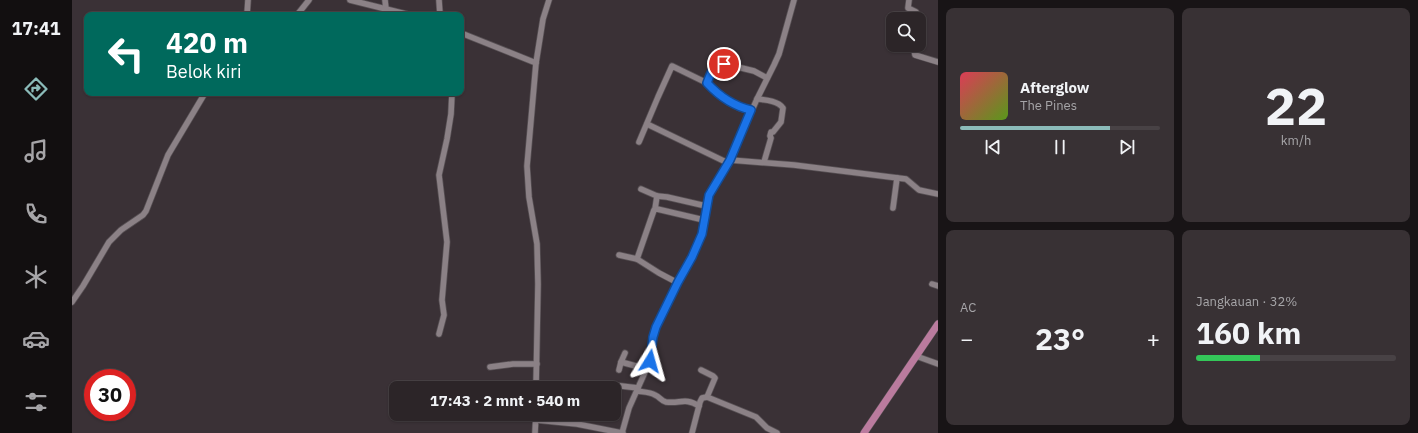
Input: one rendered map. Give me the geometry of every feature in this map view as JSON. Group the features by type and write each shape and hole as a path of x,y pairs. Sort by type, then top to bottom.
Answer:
{"main road":[{"path":"864,433 938,324"}],"street":[{"path":"247,12 248,0"},
{"path":"299,12 309,0"},
{"path":"350,0 398,12"},
{"path":"385,0 386,9"},
{"path":"439,0 440,12"},
{"path":"536,381 538,292 537,244 528,195 527,166 536,63 543,19 549,0"},
{"path":"559,421 622,433 629,408 650,361 655,329 700,240 706,206 712,190 729,162 751,110 779,54 794,0"},
{"path":"910,0 908,8 916,12"},
{"path":"464,34 536,63"},
{"path":"914,52 915,54 938,62"},
{"path":"707,83 714,68 725,64 754,71 767,78"},
{"path":"640,142 672,66 707,83 728,102 740,108 751,110"},
{"path":"72,302 109,242 121,230 143,215 146,211 168,155 203,96"},
{"path":"439,334 444,315 442,300 447,242 439,175 451,114 452,96"},
{"path":"757,99 773,102 783,108 781,122 773,132 770,132 771,138 764,162"},
{"path":"647,124 729,162 764,162 897,178 908,180 919,190 938,194"},
{"path":"893,208 897,178"},
{"path":"645,189 657,196 668,196 706,206"},
{"path":"637,259 655,209 657,196"},
{"path":"655,209 704,220"},
{"path":"619,255 637,259 659,273 678,282"},
{"path":"932,284 938,286"},
{"path":"619,370 625,352"},
{"path":"916,356 938,364"},
{"path":"621,362 647,369"},
{"path":"490,367 513,364 537,364"},
{"path":"700,370 715,378 707,397"},
{"path":"621,386 637,389 656,395 664,402 678,402 687,400 699,406"},
{"path":"692,433 701,398 707,397 756,417 767,428 777,433"},
{"path":"535,433 536,421"}],"route":[{"path":"650,361 653,337 656,327 700,240 709,195 730,160 751,110 734,106 719,95 707,83 714,68 724,64"}]}
